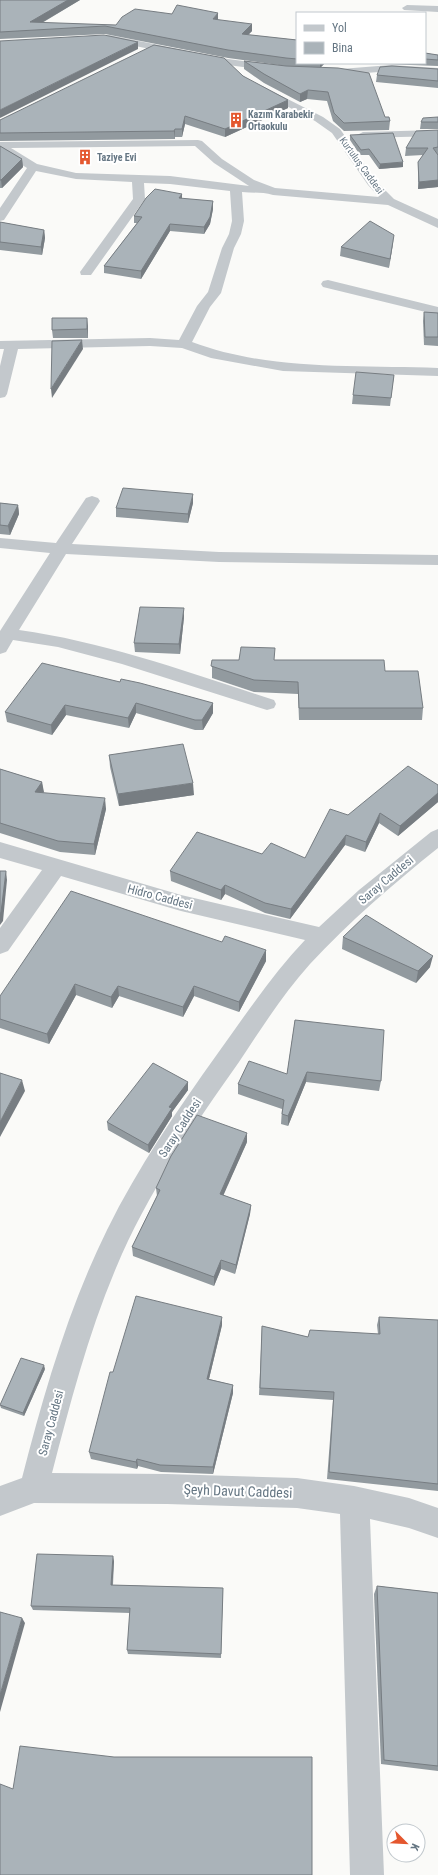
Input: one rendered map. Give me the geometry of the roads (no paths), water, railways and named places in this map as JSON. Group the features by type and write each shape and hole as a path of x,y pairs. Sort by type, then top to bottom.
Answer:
{"street":[{"path":"407,8 438,9"},
{"path":"98,38 117,39 228,62 286,70"},
{"path":"140,54 154,47"},
{"path":"228,62 239,74"},
{"path":"317,72 347,72 391,68 438,71"},
{"name":"Kurtuluş Caddesi","path":"253,83 319,119 341,136 372,183 390,202 438,224"},
{"path":"341,136 438,132"},
{"path":"0,145 198,143 218,161 250,182 273,191"},
{"path":"0,145 33,167 76,176 170,180 236,188 390,202"},
{"path":"0,217 33,167"},
{"path":"86,272 139,199 138,178"},
{"path":"184,344 204,306 214,293 234,234 238,221 236,188"},
{"path":"328,284 438,311"},
{"path":"0,394 6,346 150,342 184,344 211,354 283,367 438,372"},
{"path":"4,641 46,570 92,501"},
{"path":"0,543 61,549 192,556 438,560"},
{"path":"4,641 58,641 114,656 267,704"},
{"name":"Saray Caddesi","path":"34,1488 54,1411 75,1343 103,1268 129,1211 154,1168 234,1049 274,992 299,961 323,936 366,897 438,837"},
{"name":"Hidro Caddesi","path":"0,850 55,868 181,903 323,936"},
{"path":"0,945 55,868"},
{"path":"0,1500 34,1488"},
{"name":"Şeyh Davut Caddesi","path":"34,1488 297,1493 354,1501 409,1513 438,1523"},
{"path":"354,1501 367,1875"}],"place":[{"name":"Kazım Karabekir Ortaokulu","path":"236,120"},
{"name":"Taziye Evi","path":"85,157"}]}
